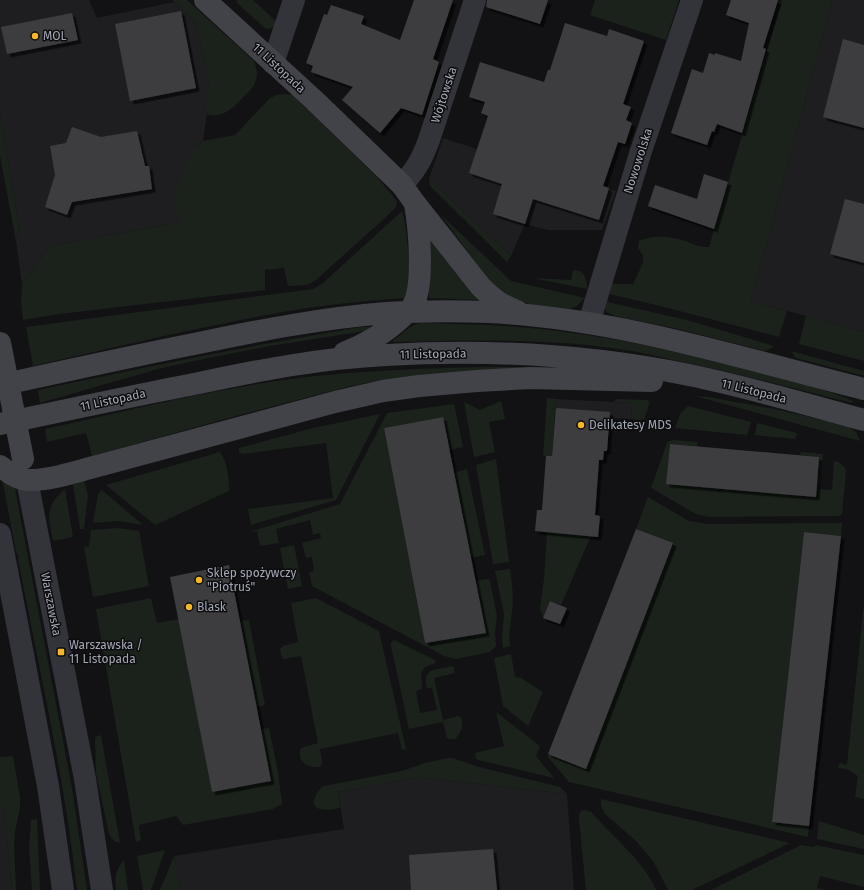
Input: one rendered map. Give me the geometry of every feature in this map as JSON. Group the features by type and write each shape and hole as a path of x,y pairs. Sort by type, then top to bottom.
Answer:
{"main road":[{"name":"11 Listopada","path":"205,0 408,193 481,287 493,299 510,308 538,317"},
{"path":"323,362 374,339 391,327 412,308 418,288 419,229 408,193"},
{"name":"11 Listopada","path":"2,373 148,353 263,330 351,317 408,312 490,312 588,323 639,333 690,344 864,389"},
{"name":"Warszawska","path":"0,343 2,373 27,480"},
{"name":"11 Listopada","path":"1,424 239,375 323,362 383,355 424,353 516,354 599,361 688,375 864,420"},
{"path":"0,466 19,478 27,480 50,478 335,402 382,391 418,386 477,381 559,378 645,381 739,387"}],"street":[{"path":"273,63 294,0"},
{"name":"Wójtowska","path":"408,193 416,168 423,158 430,140 475,0"},
{"name":"Nowowolska","path":"588,323 640,154 692,0"},
{"name":"Warszawska","path":"27,480 85,780 102,890"},
{"path":"0,534 48,786 63,890"}],"shaded area":[{"path":"0,0 89,0 97,18 174,2 196,22 210,90 205,110 207,114 203,141 196,146 181,222 50,246 22,284 16,241 19,227 0,112"},
{"path":"172,0 187,0 254,61 257,74 253,87 233,108 227,112 214,115 207,114 205,110 210,85 196,22"},
{"path":"237,0 253,0 278,23 275,27 266,29 236,2"},
{"path":"595,0 679,0 666,40 590,15"},
{"path":"782,0 832,0 751,301 787,311 779,337 605,293 608,284 633,284 643,263 643,256 638,248 639,241 651,237 676,238 695,245 709,247"},
{"path":"832,0 864,0 864,332 751,301"},
{"path":"276,95 293,95 377,177 397,201 396,207 386,217 316,280 307,285 288,286 284,268 265,270 265,290 60,314 23,320 21,302 22,284 50,246 181,222 172,200 191,153 196,146 203,141 235,135 269,99"},
{"path":"0,112 19,227 16,241 0,156"},
{"path":"443,138 539,169 616,191 602,230 548,230 525,224 511,256 429,179"},
{"path":"429,179 511,256 507,262 430,186"},
{"path":"402,211 407,236 410,272 409,287 404,298 313,307 283,312 189,331 33,366 26,327 313,289 323,283"},
{"path":"440,214 511,281 585,298 577,306 570,309 517,301 497,289 487,278"},
{"path":"426,233 478,300 429,298"},
{"path":"573,270 583,273 587,289 533,278 571,280"},
{"path":"603,301 687,320 774,346 765,351 674,328 615,316 606,312"},
{"path":"806,316 864,332 864,361 799,344"},
{"path":"421,323 536,328 628,342 689,355 789,380 815,387 853,401 852,403 740,375 637,352 607,347 515,341 393,342 393,340 413,325"},
{"path":"361,327 374,327 365,331 270,346 158,369 40,403 38,390 280,341"},
{"path":"791,351 864,371 864,376 796,358"},
{"path":"476,367 518,367 521,369 377,381 351,386 92,456 86,433 47,442 45,429 167,401 229,389 291,379 337,374"},
{"path":"695,396 775,409 848,426 856,432 860,441"},
{"path":"547,398 556,399 552,456 543,456"},
{"path":"556,399 632,403 631,419 609,418 607,451 553,447"},
{"path":"615,399 647,400 650,402 644,419 631,419 632,403 615,402"},
{"path":"501,401 505,419 489,422 495,452 474,457 464,402 480,410"},
{"path":"454,404 463,447 449,450 442,417 384,428 425,643 485,633 475,581 487,579 490,581 497,616 495,633 496,646 490,652 456,659 444,656 312,586 309,572 314,571 312,557 306,558 302,543 321,538 320,533 313,535 310,520 276,529 279,543 260,546 257,531 252,532 340,504 387,413"},
{"path":"688,406 751,422 747,435 675,428 680,414"},
{"path":"380,414 336,500 251,525 248,509 333,498 326,443 243,454 239,452 239,448 313,428"},
{"path":"757,423 797,433 795,439 755,435"},
{"path":"675,440 697,442 697,446 670,444 666,483 815,497 819,457 800,455 801,452 823,454 820,489 832,490 834,461 839,462 845,468 846,472 842,514 839,516 709,517 696,514 651,488 667,443"},
{"path":"220,452 226,466 229,491 155,525 106,485"},
{"path":"496,459 509,562 493,564 476,465"},
{"path":"467,469 485,555 470,558 453,473"},
{"path":"13,478 72,788 87,890 77,890 59,765 18,559 19,557 16,552 3,483 4,479"},
{"path":"84,480 88,495 84,529 80,529 73,484"},
{"path":"65,489 73,537 53,541 49,518 51,507 54,501"},
{"path":"102,490 143,525 119,521 93,523 98,494"},
{"path":"648,497 689,521 708,524 842,523 841,536 804,532 772,822 809,826 808,837 569,782 548,757 548,754 586,768 673,544 636,529"},
{"path":"118,528 139,531 149,586 93,597 84,547 89,546 91,530"},
{"path":"547,532 591,536 561,605 550,601 543,618 540,608 544,579"},
{"path":"294,545 302,586 288,589 280,548"},
{"path":"510,569 513,600 509,633 510,646 503,648 502,641 504,614 495,571"},
{"path":"151,598 157,623 179,619 212,792 271,781 261,729 269,728 278,772 282,804 273,809 183,825 176,816 139,825 141,840 136,842 96,609"},
{"path":"316,598 379,631 406,749 402,750 398,733 320,749 322,763 320,767 307,765 300,757 301,748 318,743 301,656 284,659 282,658 280,649 283,646 298,642 291,603"},
{"path":"864,603 864,799 855,797 858,776 847,769 838,768 839,763 847,765"},
{"path":"249,620 265,705 257,707 240,621"},
{"path":"394,640 435,660 436,663 425,667 421,673 422,689 416,691 420,713 437,710 432,688 427,688 426,681 429,673 436,669 453,666 455,673 434,678 443,720 458,716 462,718 461,730 455,739 447,738 443,722 409,729 391,646 391,643"},
{"path":"511,654 515,677 521,678 543,692 528,726 503,706 494,658"},
{"path":"496,712 540,746 536,756 554,778 476,759 475,753 504,746"},
{"path":"101,735 120,843 113,840 109,834 96,773 95,737"},
{"path":"13,756 20,797 20,808 14,845 16,890 12,890 4,807 0,806 0,757"},
{"path":"448,758 560,787 567,794 418,777 338,792 340,808 323,810 314,805 314,798 318,791 324,786 402,771 425,763"},
{"path":"418,777 567,794 574,890 180,890 174,856 344,829 338,792"},
{"path":"601,799 790,843 692,890 668,890 653,861 636,841 605,814 601,806"},
{"path":"0,806 4,806 12,890 0,890"},
{"path":"585,810 591,812 636,859 644,869 656,890 586,890 579,819 579,814 581,811"},
{"path":"37,819 40,890 32,890 29,847 31,820"},
{"path":"819,821 864,835 864,849 817,839"},
{"path":"801,845 813,847 816,845 864,855 864,887 820,876 817,888 825,890 711,890"},
{"path":"165,850 151,890 143,890 137,856"},
{"path":"174,856 180,890 160,890"},
{"path":"124,860 128,890 116,890 116,874"}],"building":[{"path":"414,0 453,0 433,59 439,62 422,115 401,108 380,133 342,100 353,87 311,72 313,66 306,63 324,14 327,15 331,5 364,16 361,24 400,40"},
{"path":"487,0 548,0 540,24 486,7"},
{"path":"731,0 778,0 763,48 766,49 742,133 717,124 714,132 712,131 707,145 671,133 692,69 703,73 709,53 715,55 715,53 741,61 749,23 726,15"},
{"path":"181,11 196,88 130,101 115,24"},
{"path":"72,13 78,40 7,54 1,27"},
{"path":"565,23 607,36 609,29 644,41 623,104 631,107 626,120 632,123 625,144 618,142 603,186 609,188 599,220 533,199 525,224 493,214 502,184 469,173 488,116 481,113 485,102 469,97 480,62 544,82 548,70 550,70"},
{"path":"843,39 864,45 864,128 823,117"},
{"path":"72,127 101,137 137,131 145,166 149,166 152,189 72,202 67,215 45,207 55,175 50,146 66,143"},
{"path":"704,174 728,182 714,229 648,206 655,185 697,199"},
{"path":"845,199 864,204 864,263 830,254"},
{"path":"556,408 610,412 607,451 604,451 603,460 599,460 595,515 600,516 598,537 535,531 537,510 542,510 546,456 552,456"},
{"path":"443,417 486,633 425,643 384,428"},
{"path":"670,444 819,457 816,497 666,484"},
{"path":"636,529 673,543 586,769 548,754"},
{"path":"804,532 841,536 809,826 772,822"},
{"path":"229,565 271,781 212,792 170,577"},
{"path":"550,601 567,608 560,624 543,618"},
{"path":"493,849 497,890 411,890 409,855"}],"place":[{"name":"MOL","path":"35,36"},
{"name":"Delikatesy MDS","path":"581,425"},
{"name":"Sklep spożywczy \"Piotruś\"","path":"199,580"},
{"name":"Blask","path":"189,607"},
{"name":"Warszawska / 11 Listopada","path":"61,652"}]}
